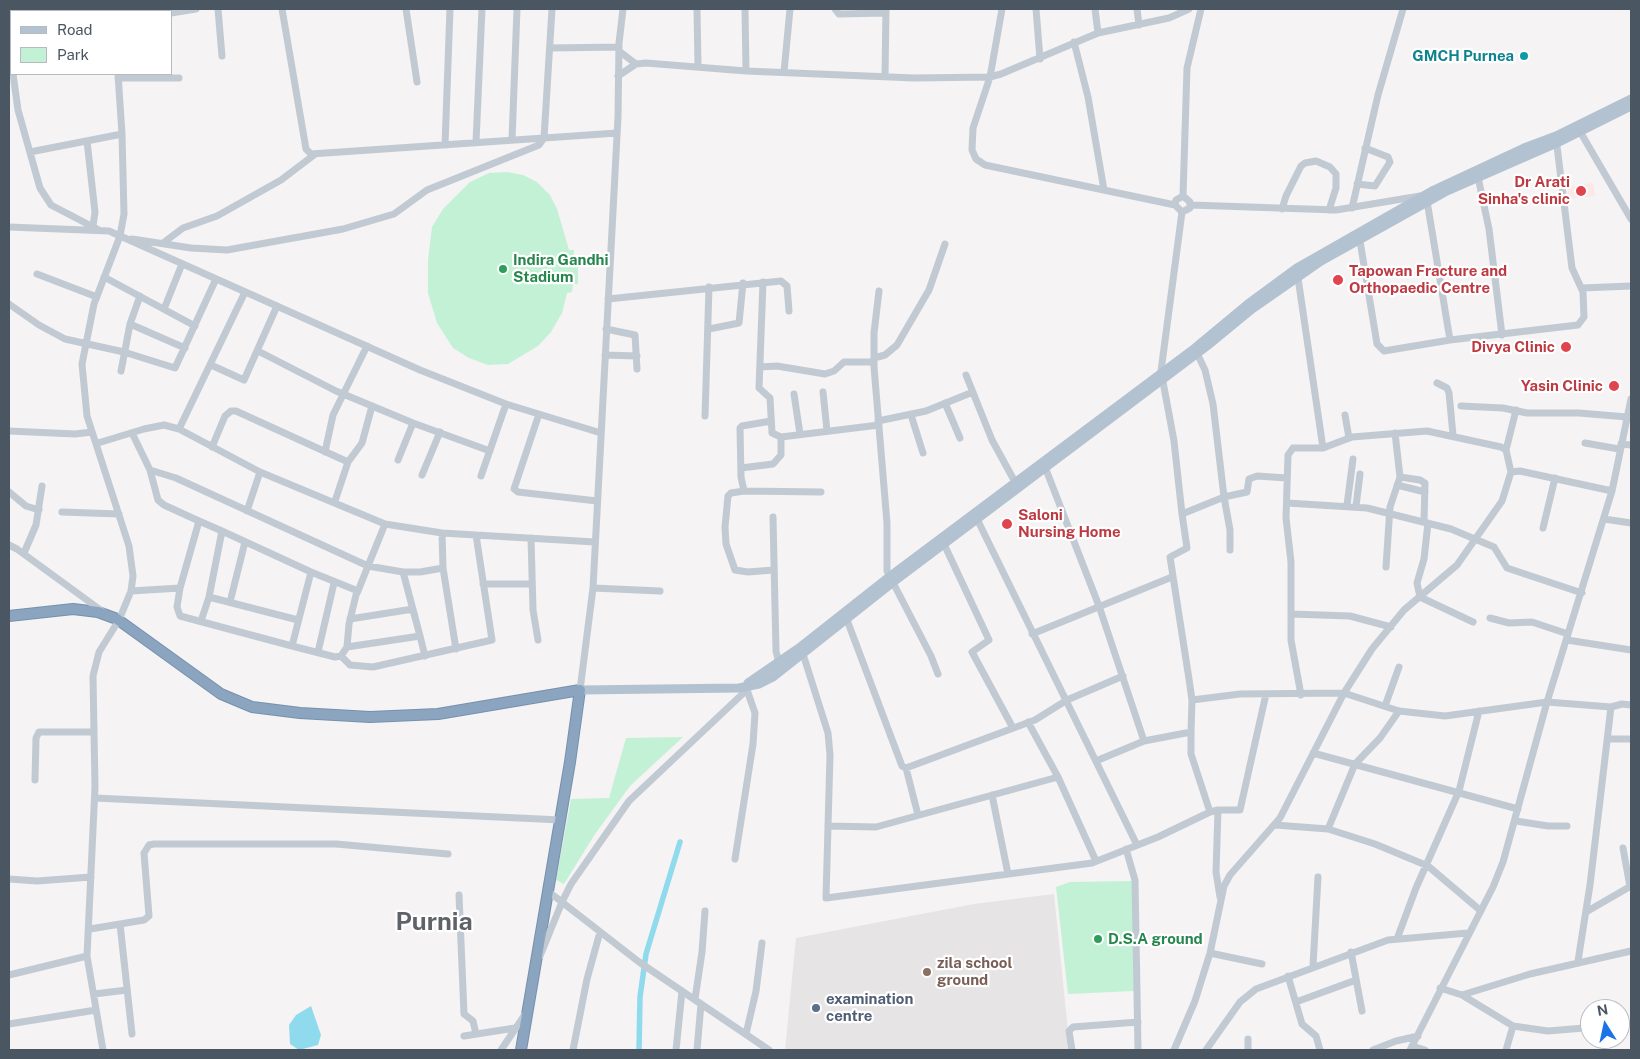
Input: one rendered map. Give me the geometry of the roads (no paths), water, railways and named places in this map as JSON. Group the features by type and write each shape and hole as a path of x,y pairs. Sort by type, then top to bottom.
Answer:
{"highway":[{"path":"9,616 73,609 120,620 221,694 252,708 300,714 370,717 438,714 580,690 561,820 521,1050"}],"main road":[{"path":"1578,129 1631,98"},
{"path":"1426,198 1445,192 1556,139 1631,106"},
{"path":"1196,351 1248,304 1297,268 1426,198 1524,148 1556,139"},
{"path":"745,688 891,580 1015,482 1252,309 1359,236"},
{"path":"580,690 745,688 773,677 847,620 891,580 978,519 1162,375"}],"street":[{"path":"172,13 196,9"},
{"path":"218,9 222,56"},
{"path":"282,9 306,148 314,154"},
{"path":"406,9 417,82"},
{"path":"444,145 450,9"},
{"path":"476,142 482,9"},
{"path":"512,140 517,9"},
{"path":"123,237 191,248 227,250 325,232 394,214 427,190 526,152 539,145 544,138 552,9"},
{"path":"580,690 593,588 617,133 619,49 623,9"},
{"path":"697,9 698,65"},
{"path":"745,9 746,71"},
{"path":"784,72 790,9"},
{"path":"835,9 838,14 886,11 886,76"},
{"path":"1002,9 990,76 973,128 972,150 976,159 985,165 1175,205 1182,212"},
{"path":"1036,9 1040,58"},
{"path":"1095,9 1098,33"},
{"path":"1137,9 1139,25"},
{"path":"618,76 636,64 698,65 746,71 914,78 990,76 1040,58 1098,33 1169,18 1189,9"},
{"path":"1182,196 1187,68 1201,9"},
{"path":"1352,208 1378,94 1403,9"},
{"path":"1074,42 1088,97 1104,190"},
{"path":"550,48 619,49 636,64"},
{"path":"12,75 18,110 40,188 51,205 96,228 123,237 367,346 506,404 601,433"},
{"path":"104,1050 87,956 90,929 95,798 93,676 99,652 120,620 131,590 133,576 129,546 98,443 87,416 82,364 97,297 104,277 123,237 122,134 118,76 178,78"},
{"path":"1578,129 1631,219"},
{"path":"163,243 183,228 217,216 281,180 314,154 365,148 444,145 617,133"},
{"path":"30,152 122,134"},
{"path":"1359,236 1380,349 1389,351 1450,340 1578,325 1584,316 1582,288 1572,268 1556,139"},
{"path":"87,141 96,228"},
{"path":"1357,184 1372,186 1378,184 1390,162 1388,157 1365,148"},
{"path":"1282,209 1286,196 1304,163 1316,161 1330,167 1336,174 1336,188 1328,210"},
{"path":"1478,177 1489,229 1502,334"},
{"path":"1175,205 1176,200 1182,196"},
{"path":"1182,196 1189,199 1190,205 1188,210 1182,212"},
{"path":"1190,205 1328,210 1426,198 1450,340"},
{"path":"1182,212 1162,375 1174,441 1187,548 1170,557 1192,700 1191,754 1210,812"},
{"path":"9,227 96,228"},
{"path":"760,367 777,366 825,374 834,371 844,362 874,360 885,355 897,345 929,290 945,244"},
{"path":"164,309 182,264"},
{"path":"37,274 97,297"},
{"path":"104,277 196,326"},
{"path":"1298,278 1323,448"},
{"path":"9,304 65,339 87,342 175,368 196,326 216,279"},
{"path":"608,299 781,281 785,283 789,311"},
{"path":"762,282 759,388 770,398 772,433 781,437 878,423 911,415 973,392"},
{"path":"709,329 739,323 743,284"},
{"path":"1582,288 1631,286"},
{"path":"705,416 709,287"},
{"path":"879,291 874,333 874,360 891,580 931,656 938,674"},
{"path":"179,429 245,292"},
{"path":"121,371 130,324 140,296"},
{"path":"211,365 244,380 277,306"},
{"path":"130,324 185,348"},
{"path":"606,329 635,335 637,370"},
{"path":"325,452 334,415 367,346"},
{"path":"258,351 344,394 413,423 490,451"},
{"path":"1196,351 1205,370 1213,404 1224,497 1230,530 1230,550"},
{"path":"605,354 637,356"},
{"path":"966,374 992,440 1015,482"},
{"path":"1437,383 1447,388 1449,393 1453,435"},
{"path":"823,392 827,431"},
{"path":"794,394 800,434"},
{"path":"1424,1050 1411,1048 1500,870 1516,821 1547,702 1612,491 1631,399"},
{"path":"945,403 960,438"},
{"path":"481,476 506,404"},
{"path":"335,501 348,462 362,443 372,406"},
{"path":"1461,406 1516,410 1527,414 1580,412 1628,417"},
{"path":"1174,1050 1195,1001 1210,953 1224,886 1230,875 1275,825 1344,692 1368,654 1404,610 1449,574 1502,501 1511,472 1506,450 1516,410"},
{"path":"212,446 225,416 231,411 348,462"},
{"path":"539,414 514,489 518,492 597,501"},
{"path":"911,415 923,452"},
{"path":"1345,415 1349,438"},
{"path":"744,491 741,468 740,428 742,426 771,421"},
{"path":"398,460 413,423"},
{"path":"98,443 164,425 179,429 260,472 335,501 385,524 442,533 595,542"},
{"path":"1301,695 1292,640 1292,562 1286,518 1288,455 1292,448 1323,448 1349,438 1418,430 1453,435 1501,447 1506,450"},
{"path":"9,432 76,434 92,432"},
{"path":"422,474 440,432"},
{"path":"132,433 150,470 158,500 164,505 334,583 358,591"},
{"path":"1386,567 1389,512 1400,477 1395,433"},
{"path":"741,468 772,464 781,454 781,437"},
{"path":"1585,443 1620,447 1631,445"},
{"path":"1347,505 1353,458"},
{"path":"1046,467 1098,606 1144,741"},
{"path":"150,470 176,478 368,566 403,572 420,572 443,568"},
{"path":"1511,472 1520,471 1612,491"},
{"path":"247,511 260,472"},
{"path":"1356,506 1360,474"},
{"path":"1182,514 1224,497 1247,492 1249,479 1256,476 1287,478"},
{"path":"1400,477 1423,481 1426,523 1424,559 1416,583 1420,597 1473,622"},
{"path":"1543,528 1555,478"},
{"path":"1397,485 1424,492"},
{"path":"24,553 36,525 42,486"},
{"path":"774,570 738,572 731,563 725,527 726,502 731,494 744,491 821,492"},
{"path":"9,492 26,506 39,510"},
{"path":"1286,503 1347,505 1389,512 1476,538 1494,547 1507,568 1582,593"},
{"path":"62,512 119,514"},
{"path":"773,517 776,651 779,663"},
{"path":"978,519 1032,634 1067,700 1137,845"},
{"path":"1604,519 1631,523"},
{"path":"199,521 180,588 177,607 180,616 292,646 341,656 350,664 367,667 492,640 476,535"},
{"path":"341,656 347,648 350,619 358,591 385,524"},
{"path":"201,621 209,597 222,531"},
{"path":"442,533 443,568 456,649"},
{"path":"531,538 533,610 538,640"},
{"path":"230,602 245,542"},
{"path":"944,544 989,640 972,652 1013,728"},
{"path":"9,545 24,553 100,607 108,616"},
{"path":"292,646 311,572"},
{"path":"403,572 425,656"},
{"path":"1032,634 1172,577"},
{"path":"318,652 334,583"},
{"path":"483,584 532,584"},
{"path":"131,590 180,588"},
{"path":"593,588 660,591"},
{"path":"209,597 298,620"},
{"path":"350,619 413,610"},
{"path":"1292,614 1350,616 1391,627"},
{"path":"1490,618 1509,623 1532,622 1567,637 1631,650"},
{"path":"847,620 902,766 906,768 918,815"},
{"path":"347,648 420,636"},
{"path":"803,654 828,733 830,755 826,898 1096,861 1210,812 1240,810 1266,694"},
{"path":"1385,706 1398,667"},
{"path":"906,768 1028,722 1067,700 1123,676"},
{"path":"536,966 562,902 629,801 745,688 755,713 753,744 735,859"},
{"path":"1192,700 1240,694 1301,695 1344,692 1399,711 1445,716 1547,702 1611,707 1622,704 1631,705"},
{"path":"1578,961 1586,912 1611,707"},
{"path":"1328,829 1355,764 1380,738 1399,711"},
{"path":"1397,939 1416,888 1428,866 1459,792 1479,711"},
{"path":"1028,722 1058,777 1096,861"},
{"path":"35,780 36,738 39,732 94,732"},
{"path":"1096,761 1144,741 1191,732"},
{"path":"1608,738 1631,739"},
{"path":"1313,753 1518,809"},
{"path":"828,826 876,827 1058,777"},
{"path":"992,795 1008,874"},
{"path":"95,798 561,820"},
{"path":"1218,810 1216,872 1221,901"},
{"path":"1516,821 1548,826 1567,826"},
{"path":"1275,825 1328,829 1375,844 1428,866 1481,911"},
{"path":"90,929 144,920 149,916 144,853 149,845 336,844 448,854"},
{"path":"1586,912 1630,886 1624,848"},
{"path":"1126,849 1135,880 1138,1050"},
{"path":"9,879 37,881 91,877"},
{"path":"1313,966 1318,877"},
{"path":"549,892 639,962 746,1034 760,1048 769,1050"},
{"path":"459,895 464,1014 473,1021 476,1034"},
{"path":"697,1050 698,1001 705,911"},
{"path":"120,924 132,1034"},
{"path":"573,1050 587,979 600,932"},
{"path":"1206,1050 1246,996 1256,989 1313,966 1388,940 1468,933"},
{"path":"746,1034 756,991 762,943"},
{"path":"1462,995 1578,961 1631,951"},
{"path":"1351,952 1362,1011"},
{"path":"1210,953 1262,964"},
{"path":"9,975 87,956"},
{"path":"1288,976 1302,1024 1316,1036 1320,1050"},
{"path":"1296,1002 1356,980"},
{"path":"1440,988 1462,995 1513,1026 1548,1031 1580,1028"},
{"path":"94,994 127,990"},
{"path":"676,1050 682,991"},
{"path":"9,1024 96,1010"},
{"path":"500,1050 528,1010"},
{"path":"1072,1050 1069,1031 1073,1027 1138,1022"},
{"path":"1506,1050 1513,1026"},
{"path":"464,1036 515,1028"},
{"path":"1373,1050 1396,1041 1418,1036"},
{"path":"1248,1039 1248,1050"}],"water":[{"path":"311,1006 321,1035 318,1045 299,1050 290,1044 289,1025 296,1015"}],"waterway":[{"path":"639,1050 640,997 646,954 680,842"}],"place":[{"name":"GMCH Purnea","path":"1524,56"},
{"name":"Dr Arati Sinha's clinic","path":"1581,191"},
{"name":"Indira Gandhi Stadium","path":"503,269"},
{"name":"Tapowan Fracture and Orthopaedic Centre","path":"1338,280"},
{"name":"Divya Clinic","path":"1566,347"},
{"name":"Yasin Clinic","path":"1614,386"},
{"name":"Saloni Nursing Home","path":"1007,524"},
{"name":"D.S.A ground","path":"1098,939"},
{"name":"zila school ground","path":"927,972"},
{"name":"examination centre","path":"816,1008"}],"district":[{"name":"Purnia","path":"434,922"}]}
